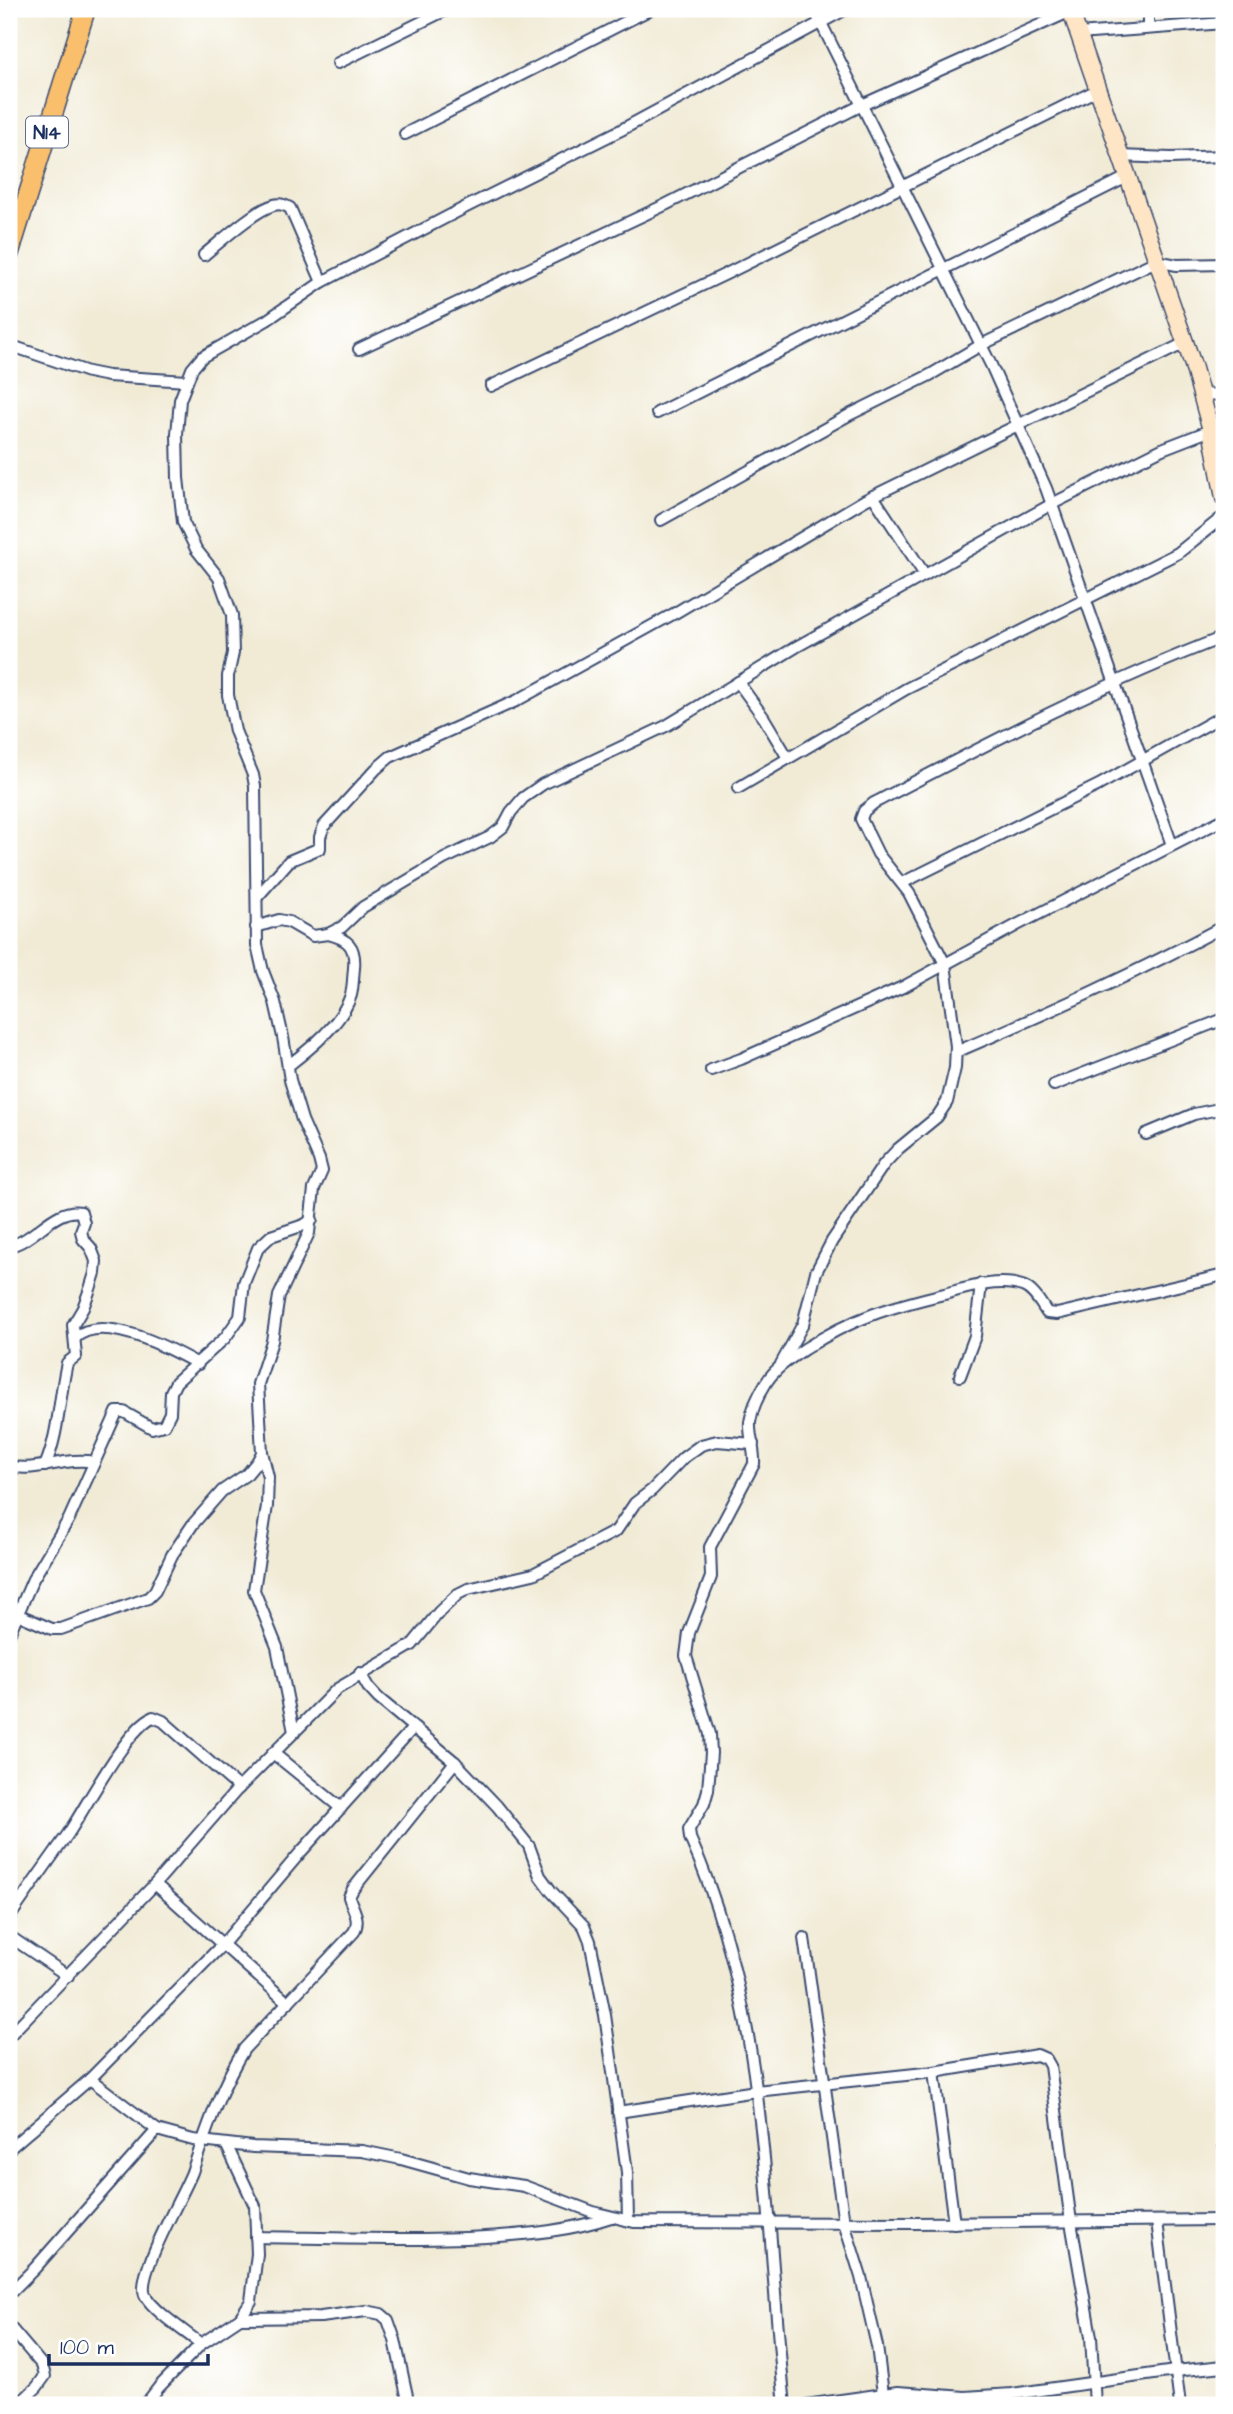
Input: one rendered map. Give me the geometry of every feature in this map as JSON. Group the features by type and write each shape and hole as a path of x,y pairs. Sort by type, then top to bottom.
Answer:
{"main road":[{"name":"N14","path":"9,255 13,225 86,9"},
{"path":"1071,10 1201,394 1224,499"}],"street":[{"path":"338,63 448,9"},
{"path":"405,134 651,9"},
{"path":"814,9 981,345 1052,504 1172,845"},
{"path":"294,1732 277,1647 254,1590 267,1506 268,1477 262,1452 258,1384 272,1341 279,1296 304,1248 312,1220 314,1189 322,1171 290,1080 275,1002 263,971 256,927 258,896 255,786 235,731 228,695 228,676 233,653 232,615 219,578 196,549 183,522 178,478 177,434 180,400 192,369 202,357 267,320 322,282 621,130 846,9"},
{"path":"1148,9 1148,27"},
{"path":"359,349 665,205 862,104 1071,10"},
{"path":"1079,34 1224,23"},
{"path":"491,386 726,274 1097,90"},
{"path":"1119,156 1224,156"},
{"path":"657,413 1127,177"},
{"path":"204,255 262,211 275,204 284,204 290,208 322,282"},
{"path":"662,520 981,345 1156,261 1177,265 1224,264"},
{"path":"258,896 289,861 320,848 324,826 390,757 516,701 675,613 873,496 1185,343"},
{"path":"9,345 88,372 108,376 187,381"},
{"path":"1201,394 1224,395"},
{"path":"256,927 279,920 289,922 313,936 328,934 342,927 363,907 386,893 444,859 490,837 503,827 511,812 523,799 543,784 666,726 738,682 1052,504 1162,449 1211,430"},
{"path":"873,496 925,575"},
{"path":"738,788 906,689 1178,553 1224,516"},
{"path":"785,2405 776,2323 770,2223 749,2037 719,1910 690,1838 689,1829 704,1804 708,1790 711,1753 710,1734 686,1656 695,1614 710,1577 710,1547 754,1464 750,1422 757,1400 803,1324 816,1272 832,1241 884,1164 937,1117 947,1102 955,1068 956,1052 945,964 909,893 878,854 862,819 864,811 874,803 971,752 1114,682 1224,637"},
{"path":"738,682 788,758"},
{"path":"902,883 1099,785 1224,715"},
{"path":"711,1070 905,986 1224,819"},
{"path":"956,1052 1139,970 1224,926"},
{"path":"289,1065 325,1033 350,996 355,959 351,946 343,938 328,934"},
{"path":"1054,1085 1224,1019"},
{"path":"1146,1133 1194,1114 1224,1108"},
{"path":"9,1246 21,1243 56,1217 72,1210 81,1212 84,1223 81,1231 83,1239 91,1248 96,1261 90,1289 73,1325 76,1356 67,1363 53,1448 45,1465"},
{"path":"9,1634 33,1578 69,1519 117,1412 124,1412 152,1428 164,1425 170,1413 171,1392 176,1382 225,1338 240,1317 244,1283 258,1248 271,1236 312,1220"},
{"path":"779,1367 834,1331 860,1318 981,1284 1022,1286 1030,1291 1048,1312 1057,1314 1224,1275"},
{"path":"960,1376 975,1336 981,1284"},
{"path":"75,1338 82,1332 104,1330 133,1333 198,1364"},
{"path":"9,2036 155,1884 239,1788 337,1689 412,1645 458,1594 468,1589 533,1574 616,1531 635,1503 652,1490 683,1458 701,1445 717,1441 753,1444"},
{"path":"9,1603 52,1629 61,1629 148,1598 155,1591 172,1555 193,1524 222,1491 247,1474 262,1452"},
{"path":"9,1466 20,1469 82,1459 94,1462"},
{"path":"360,1674 378,1699 455,1762 515,1827 529,1846 545,1884 584,1926 590,1941 606,2015 627,2172 628,2221"},
{"path":"9,1918 145,1720 153,1717 163,1721 239,1788"},
{"path":"9,2149 90,2079 223,1944 300,1853 413,1728"},
{"path":"273,1753 341,1808"},
{"path":"201,2344 153,2305 145,2295 143,2285 150,2260 192,2173 201,2141 231,2069 244,2049 274,2015 354,1932 358,1924 349,1897 353,1889 455,1762"},
{"path":"155,1884 288,2003"},
{"path":"9,1936 68,1976"},
{"path":"804,1938 844,2223 861,2277 877,2346 881,2400"},
{"path":"618,2112 756,2091 934,2072 1037,2055 1046,2059 1050,2066 1071,2222 1091,2337 1096,2405"},
{"path":"934,2072 954,2223"},
{"path":"90,2079 157,2130 226,2144 375,2154 469,2178 524,2186 593,2213 628,2221 954,2223 1224,2220"},
{"path":"9,2294 157,2130"},
{"path":"145,2405 201,2344 240,2318 251,2301 257,2254 255,2206 226,2144"},
{"path":"256,2237 451,2239 579,2228 611,2217"},
{"path":"1157,2221 1180,2405"},
{"path":"240,2318 321,2317 366,2311 381,2314 388,2320 395,2340 409,2405"},
{"path":"9,2326 42,2365 45,2376 18,2405"},
{"path":"806,2405 881,2400 898,2392 999,2400 1093,2382 1224,2367"}]}
